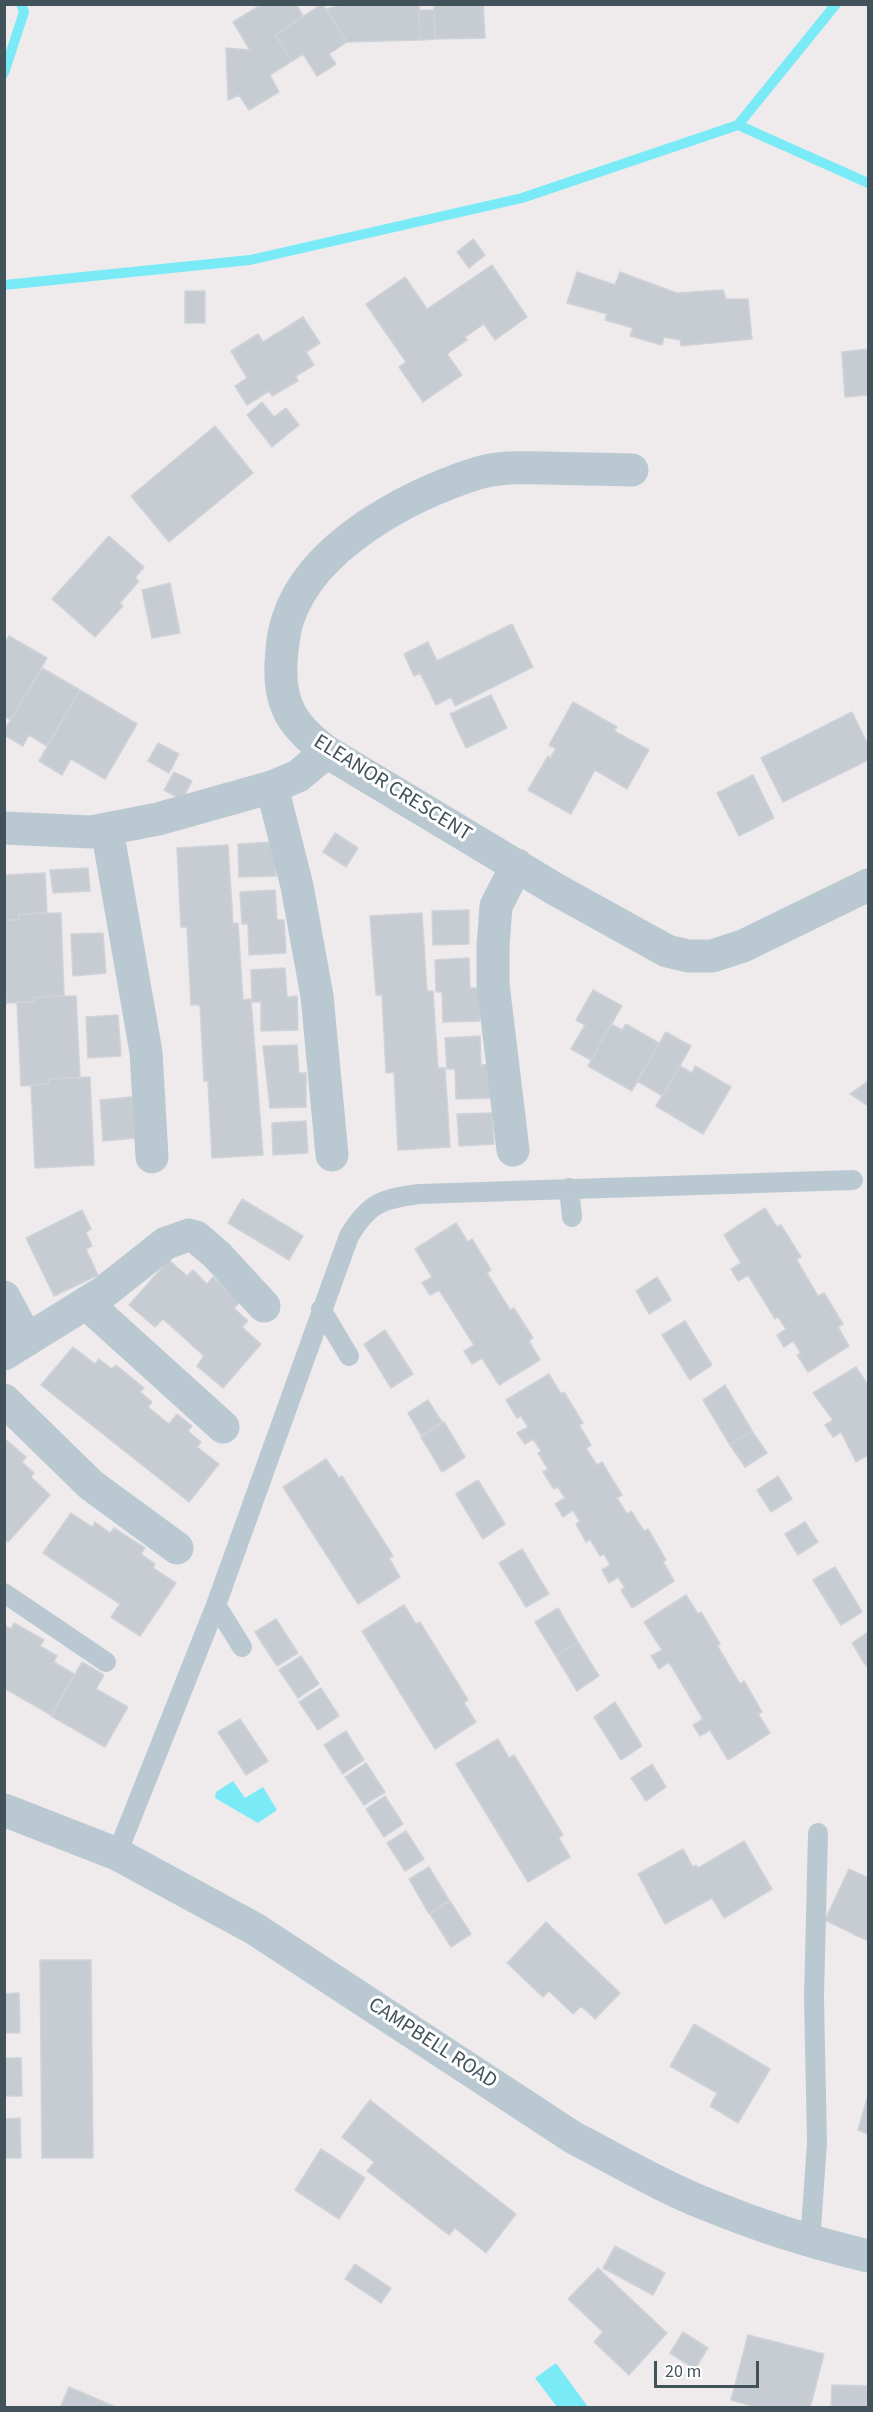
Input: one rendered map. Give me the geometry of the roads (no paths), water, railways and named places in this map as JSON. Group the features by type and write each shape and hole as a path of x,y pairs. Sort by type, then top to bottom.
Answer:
{"street":[{"name":"ELEANOR CRESCENT","path":"632,470 518,467 478,473 430,491 380,516 337,549 320,567 299,596 288,617 283,640 281,668 284,700 290,714 304,735 327,752 667,951 688,956 712,956 743,946 868,885"},
{"path":"4,828 91,832 158,819 272,787 298,776 327,752"},
{"path":"272,787 297,886 317,996 332,1155"},
{"path":"107,829 146,1052 152,1157"},
{"path":"513,1150 493,984 493,946 496,906 517,865"},
{"path":"4,1298 16,1347 86,1303 166,1243 189,1235 196,1237 218,1255 264,1306"},
{"path":"86,1303 223,1427"},
{"path":"4,1400 91,1485 177,1548"},
{"name":"CAMPBELL ROAD","path":"4,1810 117,1854 255,1929 574,2138 703,2203 810,2242 868,2256"}],"lane":[{"path":"117,1854 216,1605 349,1236 366,1210 392,1197 418,1194 853,1180"},
{"path":"569,1188 572,1217"},
{"path":"321,1309 350,1356"},
{"path":"4,1593 106,1662"},
{"path":"216,1605 242,1647"},
{"path":"810,2242 817,2143 814,1998 818,1833"}],"water":[{"path":"233,1781 245,1798 263,1787 277,1810 258,1823 215,1798 216,1792"},
{"path":"556,2363 588,2407 557,2407 535,2378"}],"waterway":[{"path":"4,73 24,12 21,4"},
{"path":"738,125 836,4"},
{"path":"4,285 250,260 522,198 738,125 868,183"}]}
